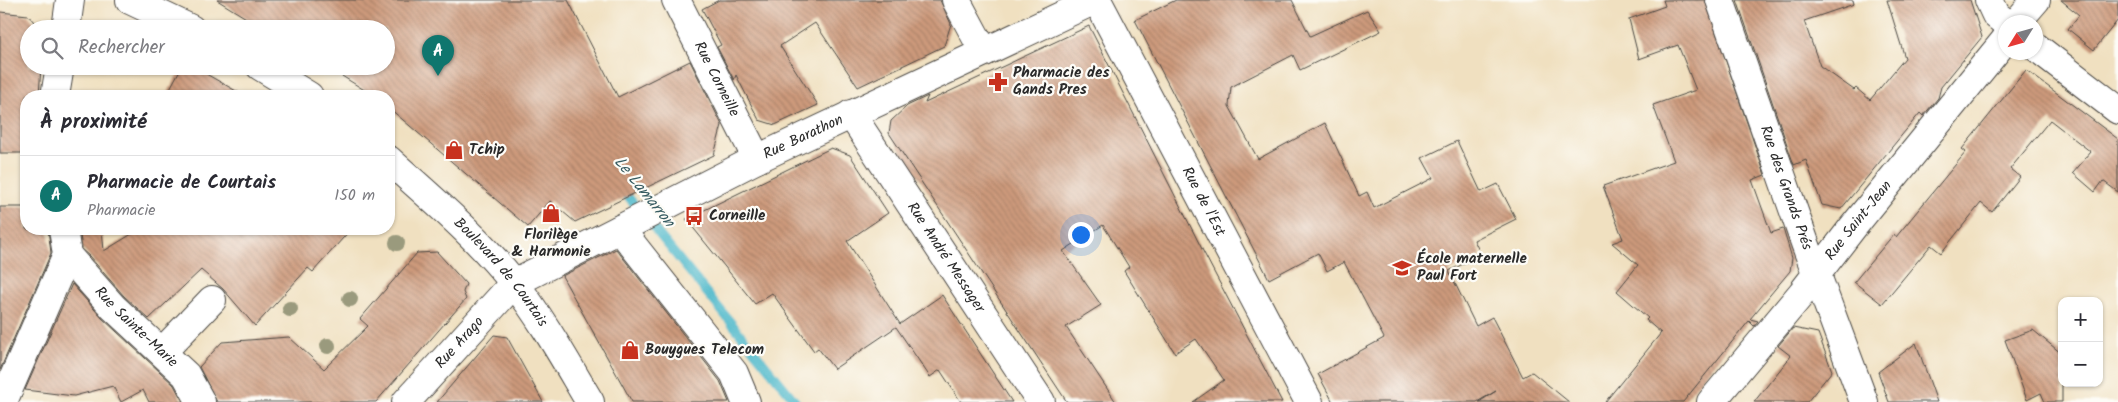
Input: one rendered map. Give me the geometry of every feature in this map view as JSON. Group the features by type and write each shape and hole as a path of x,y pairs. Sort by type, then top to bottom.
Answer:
{"street":[{"path":"67,20 70,0"},
{"path":"130,0 173,20"},
{"name":"Rue Corneille","path":"676,0 757,158"},
{"path":"956,0 984,52"},
{"name":"Rue Barathon","path":"514,283 662,209 757,158 1096,0"},
{"name":"Rue de l'Est","path":"1096,0 1309,402"},
{"name":"Rue des Grands Prés","path":"1720,0 1864,402"},
{"path":"1989,0 1998,17"},
{"path":"2023,15 2036,0"},
{"name":"Rue Saint-Jean","path":"1711,402 1817,274 1998,49"},
{"path":"2043,52 2116,104"},
{"path":"56,90 58,75"},
{"path":"275,75 299,90"},
{"name":"Rue André Messager","path":"851,114 1042,402"},
{"name":"Boulevard de Courtais","path":"395,166 470,235 514,283 545,328 590,402"},
{"path":"620,229 734,373 746,402"},
{"path":"3,402 65,242"},
{"name":"Rue Sainte-Marie","path":"65,242 113,307 186,374 201,402"},
{"name":"Rue Arago","path":"406,402 514,283"},
{"path":"162,352 212,300"}],"building":[{"path":"217,0 568,0 618,97 690,61 722,125 714,155 575,222 550,201 528,227 395,113 395,90 364,90 340,75 395,75 395,20 249,20"},
{"path":"719,0 940,0 951,24 944,46 858,87 815,23 780,46 818,105 775,125 759,120 736,75 734,80 717,47 721,45 702,9"},
{"path":"1176,0 1292,0 1310,36 1367,10 1381,31 1300,70 1293,55 1231,87 1229,106 1258,159 1325,123 1359,196 1367,192 1374,208 1433,178 1422,158 1457,141 1481,192 1498,184 1516,219 1474,240 1481,255 1449,271 1476,326 1492,317 1523,377 1532,372 1569,402 1479,402 1496,391 1477,402 1333,402 1318,374 1384,338 1344,262 1327,271 1318,253 1269,279 1135,20"},
{"path":"1663,0 1705,0 1765,175 1752,180 1771,233 1783,229 1792,258 1790,271 1750,319 1758,321 1754,326 1749,321 1683,402 1605,402 1661,333 1646,320 1648,318 1617,291 1638,265 1612,243 1623,239 1603,186 1674,161 1653,105 1696,90 1678,45 1639,59 1629,19 1665,6"},
{"path":"1737,0 1853,0 1854,4 1804,21 1820,66 1854,90 1856,88 1870,100 1905,58 1887,0 1970,0 1982,37 1941,87 1938,98 1923,116 1920,113 1841,209 1822,205 1806,160 1794,165"},
{"path":"2061,0 2118,0 2118,20 2094,50 2068,29 2079,15"},
{"path":"0,12 28,15 32,20 20,20 20,75 40,75 39,90 20,90 20,153 0,153"},
{"path":"1089,26 1282,402 1193,402 1224,380 1196,339 1175,353 1124,271 1129,267 1103,225 1063,251 1101,305 1066,327 1116,402 1067,402 889,133 891,121 907,106 928,96 925,103"},
{"path":"2026,70 2118,139 2118,192 2103,181 2095,192 2073,173 2091,152 2050,120 2010,169 2020,177 1992,212 1981,203 1941,253 1931,245 1882,304 1854,282 1894,234 1896,237 1966,152 1962,149"},
{"path":"177,75 208,75 234,90 169,90"},
{"path":"831,148 850,155 888,213 847,241 900,324 942,295 1012,402 961,402 940,370 930,377 896,327 834,369 818,348 814,351 772,293 755,304 686,219"},
{"path":"0,207 20,207 20,235 49,235 51,253 0,370"},
{"path":"80,235 103,235 104,251 130,235 346,235 313,272 308,268 255,326 223,289 201,270 149,319 124,296 82,248"},
{"path":"616,249 720,381 729,402 632,402 562,276"},
{"path":"437,252 466,284 463,292 466,299 376,402 217,402 199,367 222,342 289,337 324,369 368,326 360,319 417,253"},
{"path":"72,284 102,318 174,385 183,402 149,402 143,390 121,402 113,386 74,396 25,390"},
{"path":"1793,328 1818,333 1832,371 1807,402 1754,402 1791,356 1778,346"},
{"path":"2033,330 2058,351 2058,387 2062,387 2062,402 2045,402 2041,393 2027,400 2005,340"},
{"path":"494,335 507,337 543,402 437,402"},
{"path":"1916,343 1937,402 1889,402 1878,372"}],"waterway":[{"name":"Le Lamarron","path":"621,188 796,402"}],"place":[{"name":"Pharmacie de Courtais","path":"438,76"},
{"name":"Pharmacie des Gands Pres","path":"998,82"},
{"name":"Tchip","path":"454,150"},
{"name":"Florilège & Harmonie","path":"551,213"},
{"name":"Corneille","path":"694,216"},
{"name":"École maternelle Paul Fort","path":"1402,268"},
{"name":"Bouygues Telecom","path":"630,350"}]}
